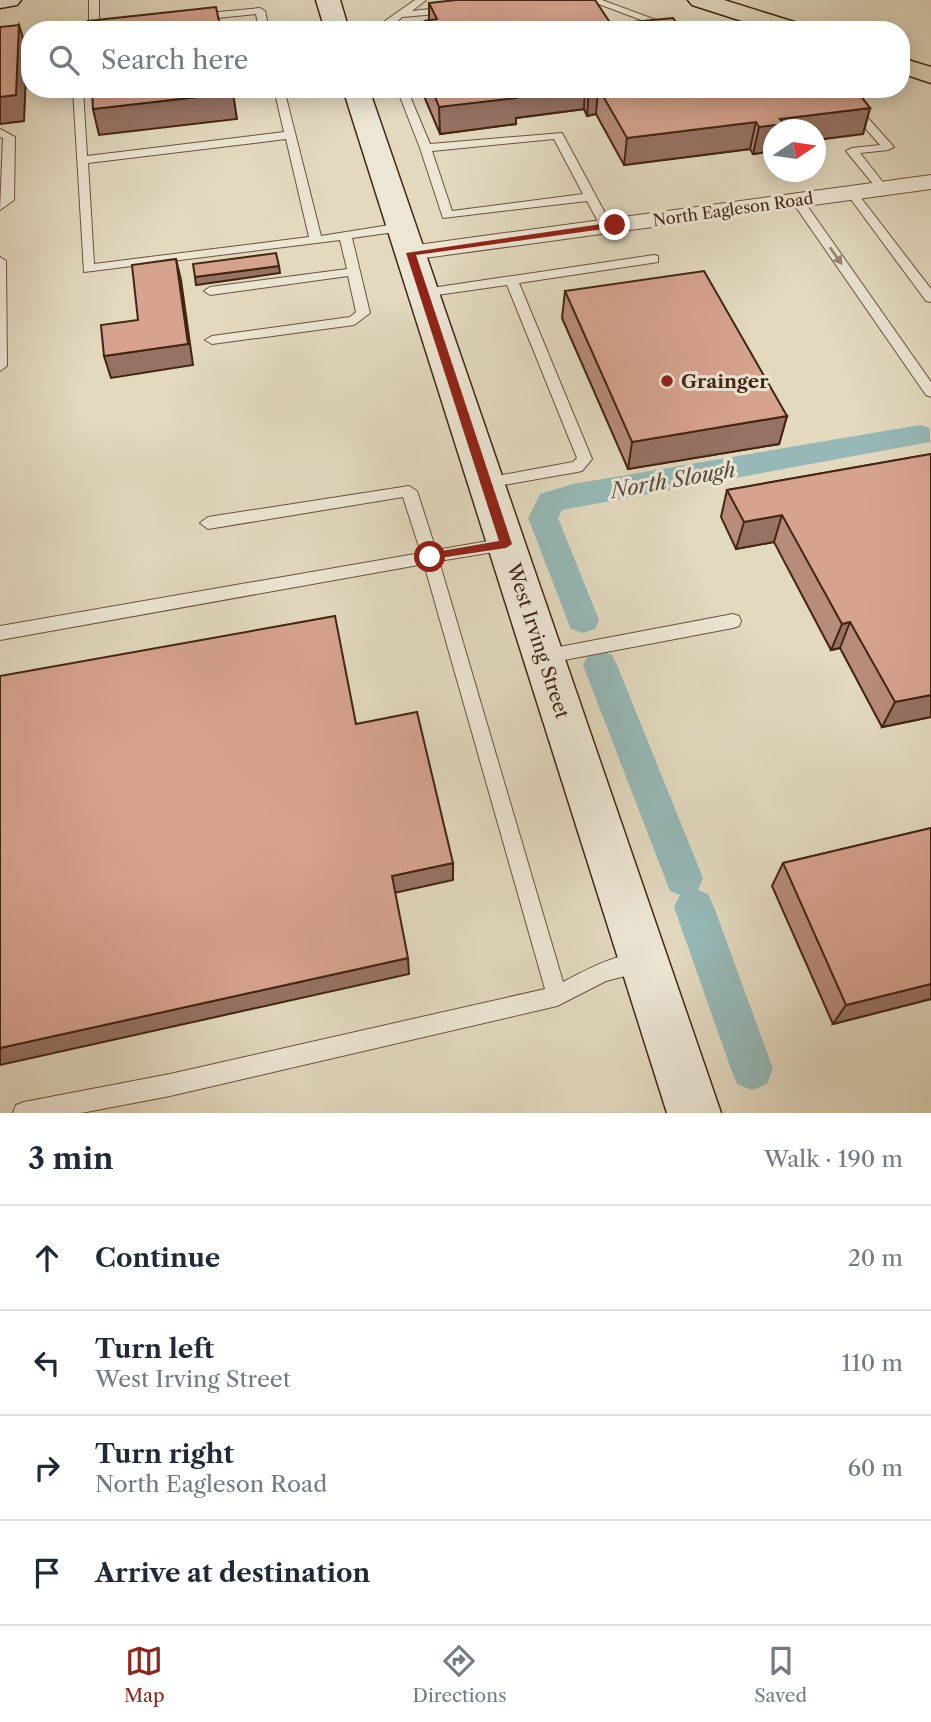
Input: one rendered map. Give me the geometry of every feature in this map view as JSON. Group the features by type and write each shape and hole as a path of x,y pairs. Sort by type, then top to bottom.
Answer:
{"highway":[{"path":"700,0 766,21"},
{"path":"910,68 931,75"}],"street":[{"path":"0,1 9,0"},
{"path":"327,0 334,21"},
{"name":"West Irving Street","path":"359,98 694,1113"},
{"name":"North Eagleson Road","path":"406,240 606,226 931,182"}],"lane":[{"path":"94,0 94,21"},
{"path":"390,21 421,0"},
{"path":"593,0 652,21"},
{"path":"398,15 463,8"},
{"path":"191,18 260,11 262,21"},
{"path":"79,98 88,269 345,235 406,240"},
{"path":"281,98 316,240"},
{"path":"405,98 426,148 447,215 590,197"},
{"path":"844,98 888,147 852,151 882,188"},
{"path":"0,132 9,137 8,200 0,206"},
{"path":"82,160 290,135"},
{"path":"426,148 558,135 606,226"},
{"path":"851,192 931,298"},
{"path":"797,200 931,391"},
{"path":"212,340 354,321 363,313 345,235"},
{"path":"423,293 654,259"},
{"path":"0,261 0,366"},
{"path":"210,291 353,272"},
{"path":"486,483 577,467 585,458 511,280"},
{"path":"208,523 409,491 557,996"},
{"path":"0,633 506,544"},
{"path":"543,657 733,621"},
{"path":"24,1113 197,1079 557,996 603,972 644,962"}],"building":[{"path":"456,0 595,0 609,21 425,21 437,19 429,3"},
{"path":"216,7 219,21 88,21"},
{"path":"673,18 675,21 642,21"},
{"path":"19,25 16,95 0,97 0,27"},
{"path":"92,98 189,98 93,109"},
{"path":"436,98 517,98 439,107"},
{"path":"604,98 862,98 870,108 763,119 763,127 759,127 756,122 627,138"},
{"path":"276,253 279,266 195,277 193,264"},
{"path":"176,259 188,344 104,356 101,325 138,320 132,265"},
{"name":"Grainger","path":"704,271 787,416 632,442 565,291"},
{"path":"931,454 931,695 895,702 850,622 842,624 782,515 744,522 727,490"},
{"path":"335,616 356,724 417,712 453,863 392,876 408,958 0,1048 0,676"},
{"path":"931,828 931,984 846,1005 783,863"}],"waterway":[{"name":"North Slough","path":"583,620 543,518 551,502 573,495 920,435"},
{"name":"North Slough","path":"600,665 684,878"},
{"name":"North Slough","path":"694,907 752,1069"}],"place":[{"name":"Grainger","path":"667,381"}],"route":[{"path":"430,557 506,544 410,253 615,225"}]}
